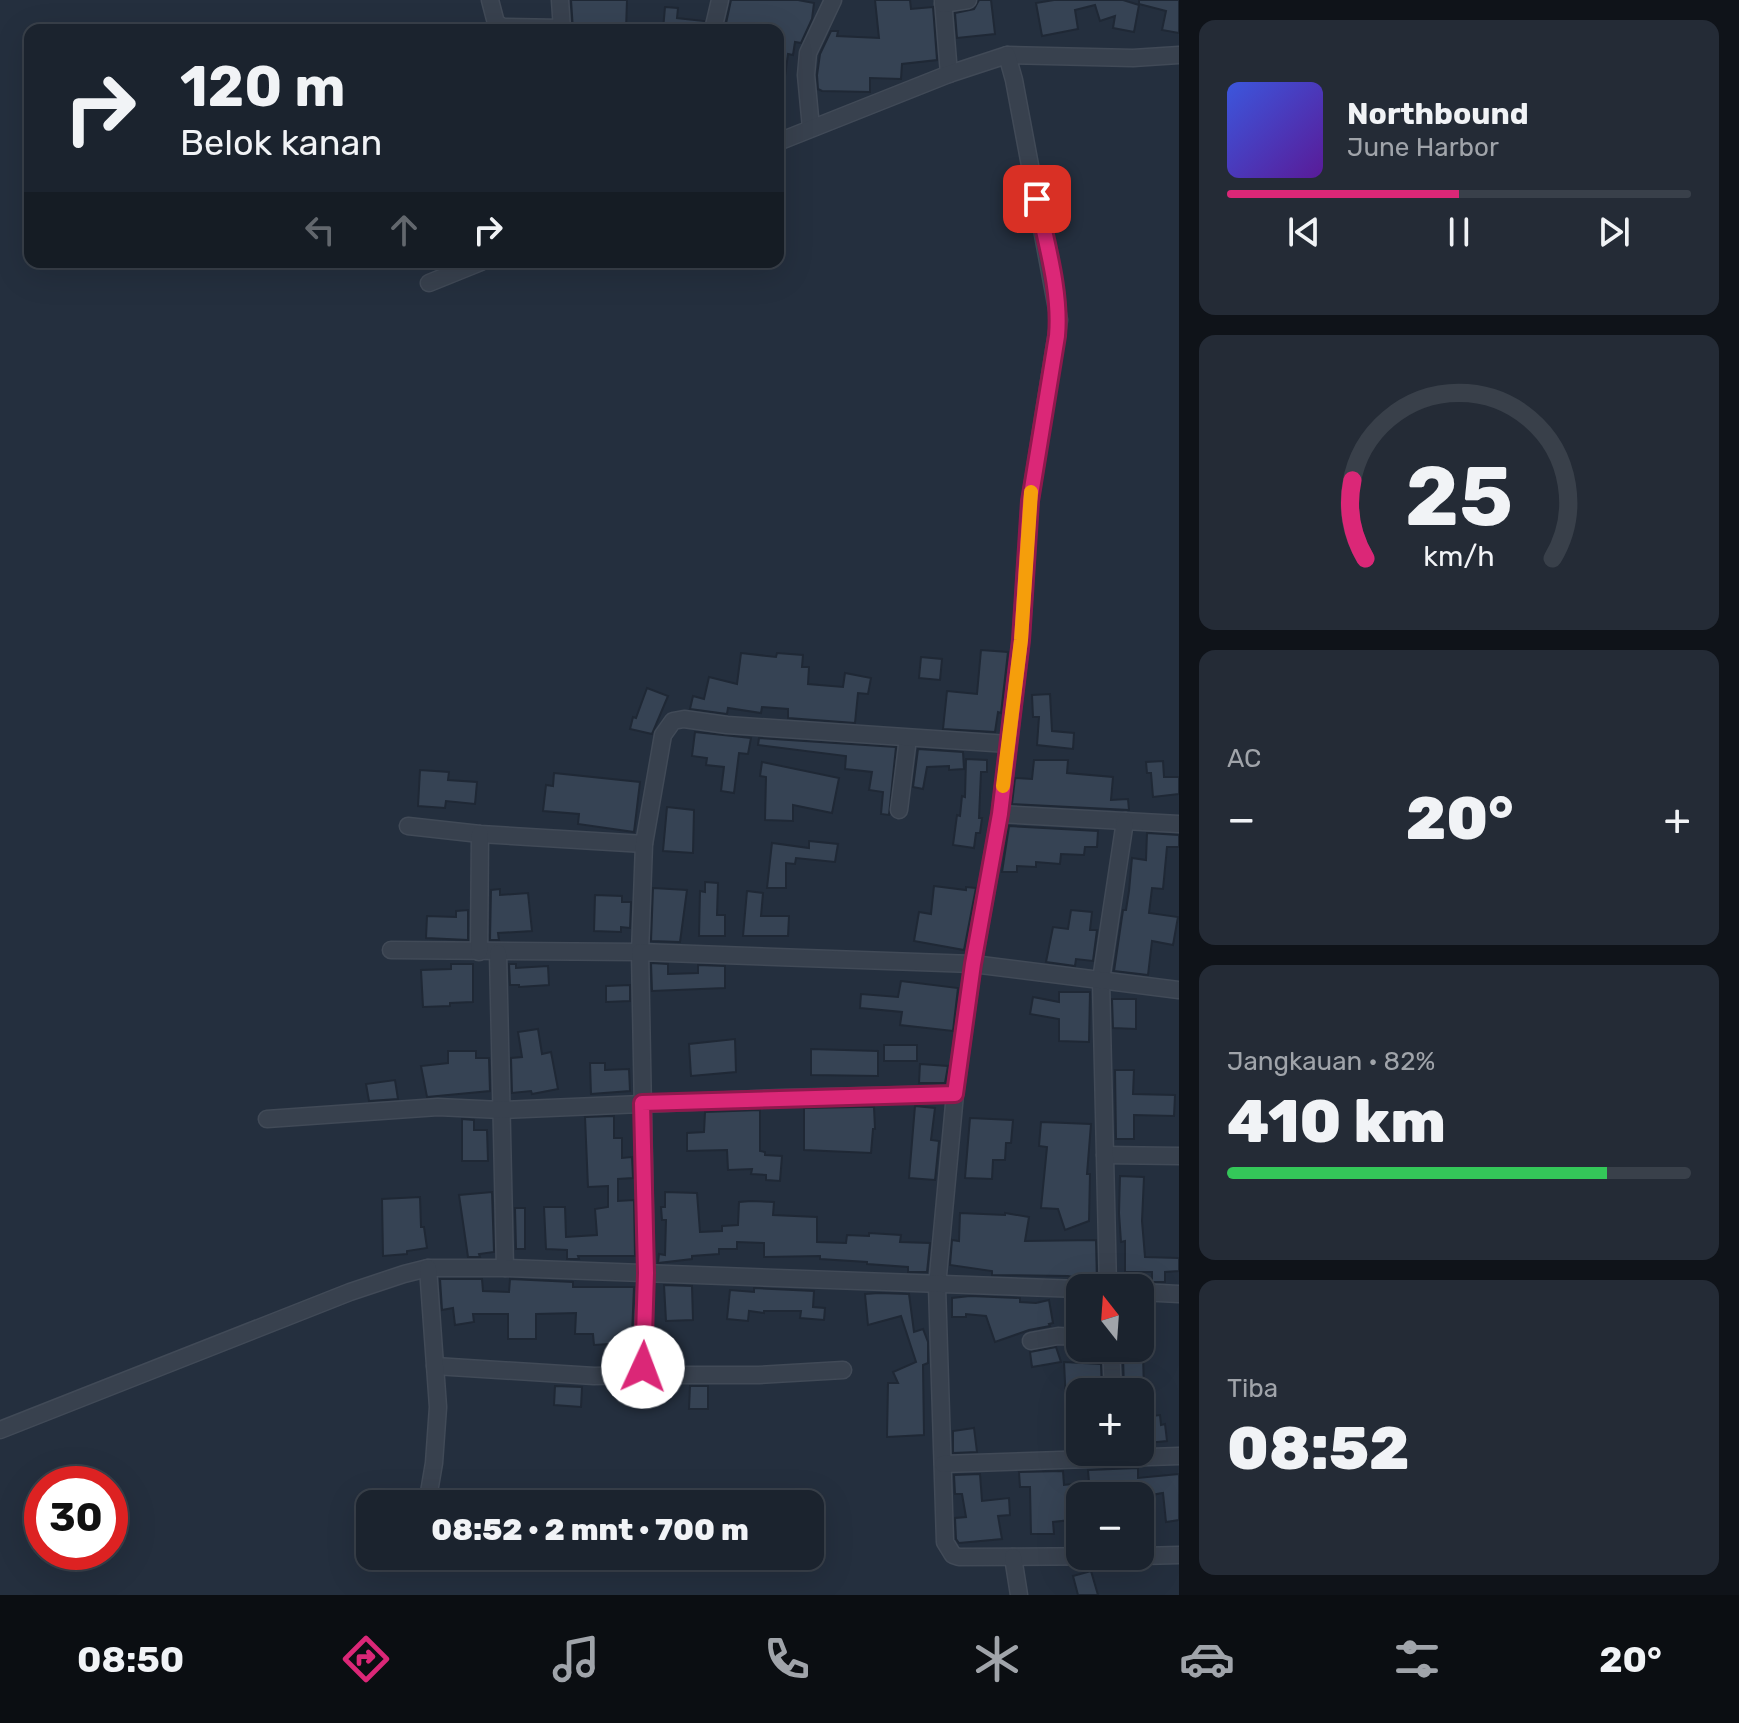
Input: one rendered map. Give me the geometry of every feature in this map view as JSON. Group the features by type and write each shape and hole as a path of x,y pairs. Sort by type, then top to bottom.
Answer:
{"street":[{"path":"490,0 498,24"},
{"path":"560,0 562,24"},
{"path":"714,24 720,0"},
{"path":"811,128 806,75 808,53 833,0"},
{"path":"949,74 943,2 968,0"},
{"path":"784,139 949,74 1008,59 1179,55"},
{"path":"1008,59 1059,320 1030,501 1021,640 1000,814 973,964 955,1094 937,1286 945,1542 949,1551 959,1557 1066,1557"},
{"path":"429,283 466,268"},
{"path":"641,1375 646,1273 640,952 644,844 663,735 673,721 684,719 727,725 1008,744"},
{"path":"899,810 908,738"},
{"path":"1000,814 1179,824"},
{"path":"1108,1274 1101,980 1125,821"},
{"path":"408,826 480,834 644,844"},
{"path":"479,952 480,834"},
{"path":"391,950 640,952 973,964 1179,990"},
{"path":"498,953 505,1268"},
{"path":"267,1119 438,1107 501,1110 955,1094"},
{"path":"1105,1155 1179,1156"},
{"path":"0,1430 350,1292 428,1268 505,1268 1066,1289"},
{"path":"428,1268 438,1407 429,1490"},
{"path":"1154,1293 1179,1294"},
{"path":"1031,1341 1066,1336"},
{"path":"435,1366 594,1376 759,1375 843,1370"},
{"path":"1154,1455 1179,1456"},
{"path":"943,1464 1066,1457"},
{"path":"1154,1556 1179,1555"},
{"path":"1013,1557 1019,1595"}],"building":[{"path":"571,0 627,0 626,24 573,24"},
{"path":"731,0 798,0 814,3 812,19 801,43 795,42 793,55 788,54 785,76 784,24 726,24"},
{"path":"875,0 910,0 911,9 933,7 937,60 902,64 901,79 870,78 870,92 818,89 820,54 831,31 838,31 837,36 879,38"},
{"path":"979,0 991,0 995,34 957,38 955,13 974,9"},
{"path":"1123,0 1139,5 1134,32 1113,28 1115,16 1100,21 1095,5 1075,10 1078,29 1042,36 1036,3"},
{"path":"1139,0 1179,0 1179,33 1162,30 1166,11 1139,4"},
{"path":"665,7 678,8 677,18 704,21 703,24 664,24"},
{"path":"981,650 1008,652 1001,713 998,712 995,732 943,729 947,691 977,694"},
{"path":"741,653 776,657 777,653 803,655 802,667 809,667 808,684 843,687 845,673 871,678 868,694 858,693 855,723 788,718 788,709 762,707 761,713 728,708 727,714 690,709 693,696 704,699 709,677 737,684"},
{"path":"921,657 942,659 940,680 919,678"},
{"path":"647,688 668,696 652,734 630,729"},
{"path":"1050,694 1052,731 1074,733 1073,749 1037,745 1039,717 1033,717 1032,695"},
{"path":"695,732 751,738 748,754 739,753 734,793 721,791 724,767 706,765 707,758 692,756"},
{"path":"759,738 896,747 889,815 881,814 883,792 869,790 872,772 845,769 846,756 758,745"},
{"path":"918,749 963,752 964,769 927,767 923,789 913,787"},
{"path":"966,759 987,760 987,772 981,772 979,818 982,818 974,848 953,845 957,815 960,816 962,796 965,797"},
{"path":"1034,760 1068,760 1067,773 1113,777 1111,800 1128,799 1129,810 1012,804 1015,778 1032,779"},
{"path":"1163,761 1164,777 1179,777 1179,794 1153,797 1151,773 1147,773 1146,762"},
{"path":"762,762 839,778 832,813 793,805 793,821 765,820 766,777 760,776"},
{"path":"420,770 449,772 448,780 477,782 475,804 446,801 445,808 418,806"},
{"path":"554,773 640,782 634,832 578,824 579,814 543,811 546,785 553,786"},
{"path":"667,807 694,810 693,853 663,851"},
{"path":"1009,826 1098,831 1097,847 1085,847 1084,855 1061,854 1060,864 1036,862 1036,867 1017,866 1017,872 1002,872"},
{"path":"1147,833 1179,835 1179,847 1167,847 1163,889 1152,888 1149,913 1178,917 1173,945 1152,941 1148,975 1114,971 1132,858 1146,860"},
{"path":"809,841 838,844 835,862 796,858 795,864 786,863 786,888 767,888 772,843 809,848"},
{"path":"705,882 718,883 717,915 725,915 725,936 699,936 700,891 705,892"},
{"path":"934,886 966,890 966,887 976,888 964,950 914,941 919,912 931,914"},
{"path":"653,888 687,890 680,942 651,941"},
{"path":"500,889 500,895 528,893 532,931 498,933 499,940 490,940 491,890"},
{"path":"747,891 763,893 761,916 789,916 788,936 743,936"},
{"path":"595,895 622,896 622,902 631,902 630,928 621,927 621,932 594,931"},
{"path":"468,910 468,940 426,938 427,916 456,917 456,911"},
{"path":"1071,910 1092,912 1090,930 1097,930 1093,961 1076,959 1075,966 1046,962 1053,927 1068,929"},
{"path":"651,963 668,964 668,974 698,973 698,965 725,966 725,988 652,991"},
{"path":"451,964 473,964 473,1002 423,1007 421,970 451,969"},
{"path":"509,964 516,964 516,968 548,966 549,985 510,985"},
{"path":"901,981 958,988 953,1031 900,1025 902,1012 860,1008 861,994 898,997"},
{"path":"630,985 630,1001 606,1002 606,986"},
{"path":"1059,992 1090,992 1089,1042 1059,1041 1059,1019 1030,1014 1033,997 1059,1002"},
{"path":"1112,999 1136,999 1136,1029 1113,1028"},
{"path":"538,1029 542,1054 551,1052 558,1089 532,1094 531,1091 512,1093 511,1058 522,1057 518,1032"},
{"path":"735,1039 736,1072 691,1076 689,1044"},
{"path":"884,1045 917,1045 917,1061 884,1061"},
{"path":"811,1049 878,1051 878,1076 811,1075"},
{"path":"448,1051 476,1051 476,1058 489,1058 490,1091 427,1097 421,1066 448,1063"},
{"path":"590,1063 605,1063 605,1070 629,1069 630,1091 591,1094"},
{"path":"920,1064 948,1066 945,1083 919,1083"},
{"path":"1115,1070 1134,1070 1133,1094 1175,1095 1174,1116 1134,1115 1134,1139 1116,1139"},
{"path":"395,1080 398,1099 369,1101 366,1084"},
{"path":"915,1106 935,1108 931,1140 939,1141 935,1180 909,1178"},
{"path":"874,1107 875,1129 871,1153 804,1150 804,1108"},
{"path":"760,1110 760,1151 765,1155 782,1156 780,1181 766,1180 766,1175 751,1174 752,1169 728,1170 727,1150 687,1151 687,1133 704,1132 705,1112"},
{"path":"614,1116 614,1138 622,1138 622,1158 632,1157 633,1178 618,1179 618,1201 634,1200 635,1256 578,1256 579,1259 567,1259 567,1250 546,1249 544,1207 565,1207 566,1237 597,1235 595,1209 608,1207 608,1186 588,1187 585,1117"},
{"path":"970,1118 1013,1120 1011,1143 1006,1143 1005,1160 993,1160 992,1179 965,1178"},
{"path":"462,1119 474,1120 474,1130 487,1130 488,1161 462,1161"},
{"path":"1041,1122 1091,1124 1087,1174 1090,1174 1089,1221 1065,1230 1058,1209 1041,1208 1047,1147 1039,1146"},
{"path":"1120,1176 1144,1177 1142,1221 1145,1257 1179,1258 1179,1271 1165,1272 1165,1282 1154,1282 1152,1272 1125,1272 1125,1241 1121,1242"},
{"path":"492,1192 494,1252 468,1257 459,1195"},
{"path":"665,1192 697,1193 700,1232 722,1231 722,1226 738,1225 739,1202 774,1202 773,1215 817,1217 817,1242 846,1243 847,1235 869,1236 869,1233 901,1235 900,1242 930,1243 927,1272 908,1272 908,1267 867,1262 820,1259 820,1256 764,1257 764,1243 737,1242 737,1249 719,1249 719,1254 658,1263 659,1254 665,1255 666,1220 662,1220 661,1207 665,1207"},
{"path":"420,1197 421,1227 424,1227 427,1248 383,1256 382,1199"},
{"path":"515,1208 525,1208 525,1249 516,1249"},
{"path":"960,1213 1005,1213 1029,1217 1025,1241 1096,1240 1097,1274 992,1275 992,1271 950,1265 952,1240 959,1241"},
{"path":"440,1279 482,1279 483,1291 509,1292 510,1279 573,1282 573,1287 634,1287 631,1358 608,1357 608,1344 594,1345 593,1334 575,1334 576,1313 536,1314 536,1339 508,1339 508,1314 473,1314 474,1322 455,1325 453,1308 442,1310"},
{"path":"664,1285 692,1286 693,1320 666,1321"},
{"path":"754,1288 814,1291 813,1307 825,1308 824,1320 800,1318 801,1311 749,1311 748,1321 727,1319 730,1290 754,1292"},
{"path":"865,1294 909,1294 914,1332 923,1329 928,1342 928,1363 923,1365 924,1435 887,1437 888,1383 898,1383 893,1372 916,1362 901,1316 868,1325"},
{"path":"952,1298 1020,1298 1020,1302 1036,1303 1049,1300 1053,1323 995,1342 986,1316 966,1314 966,1317 952,1317"},
{"path":"1056,1347 1061,1362 1032,1367 1030,1352"},
{"path":"1064,1362 1101,1364 1102,1378 1066,1378 1066,1402"},
{"path":"1123,1362 1143,1362 1144,1378 1124,1378"},
{"path":"555,1386 582,1387 581,1407 554,1405"},
{"path":"690,1386 708,1386 708,1409 689,1409"},
{"path":"1160,1415 1161,1425 1165,1424 1167,1441 1154,1442 1154,1416"},
{"path":"974,1428 977,1452 953,1453 953,1431"},
{"path":"1138,1468 1138,1478 1179,1474 1179,1520 1166,1522 1163,1493 1154,1494 1154,1482 1089,1482 1088,1470"},
{"path":"1063,1471 1066,1521 1053,1522 1054,1534 1031,1534 1030,1487 1020,1487 1019,1472"},
{"path":"980,1474 982,1501 1009,1498 1010,1515 998,1516 1002,1539 959,1543 955,1518 966,1517 962,1494 955,1494 954,1475"},
{"path":"1091,1571 1098,1595 1078,1595 1073,1576"}],"slow traffic":[{"path":"1003,786 1021,640 1031,492"}],"route":[{"path":"643,1367 646,1273 642,1103 955,1094 973,964 1000,814 1021,640 1030,501 1059,320 1037,199"}]}
